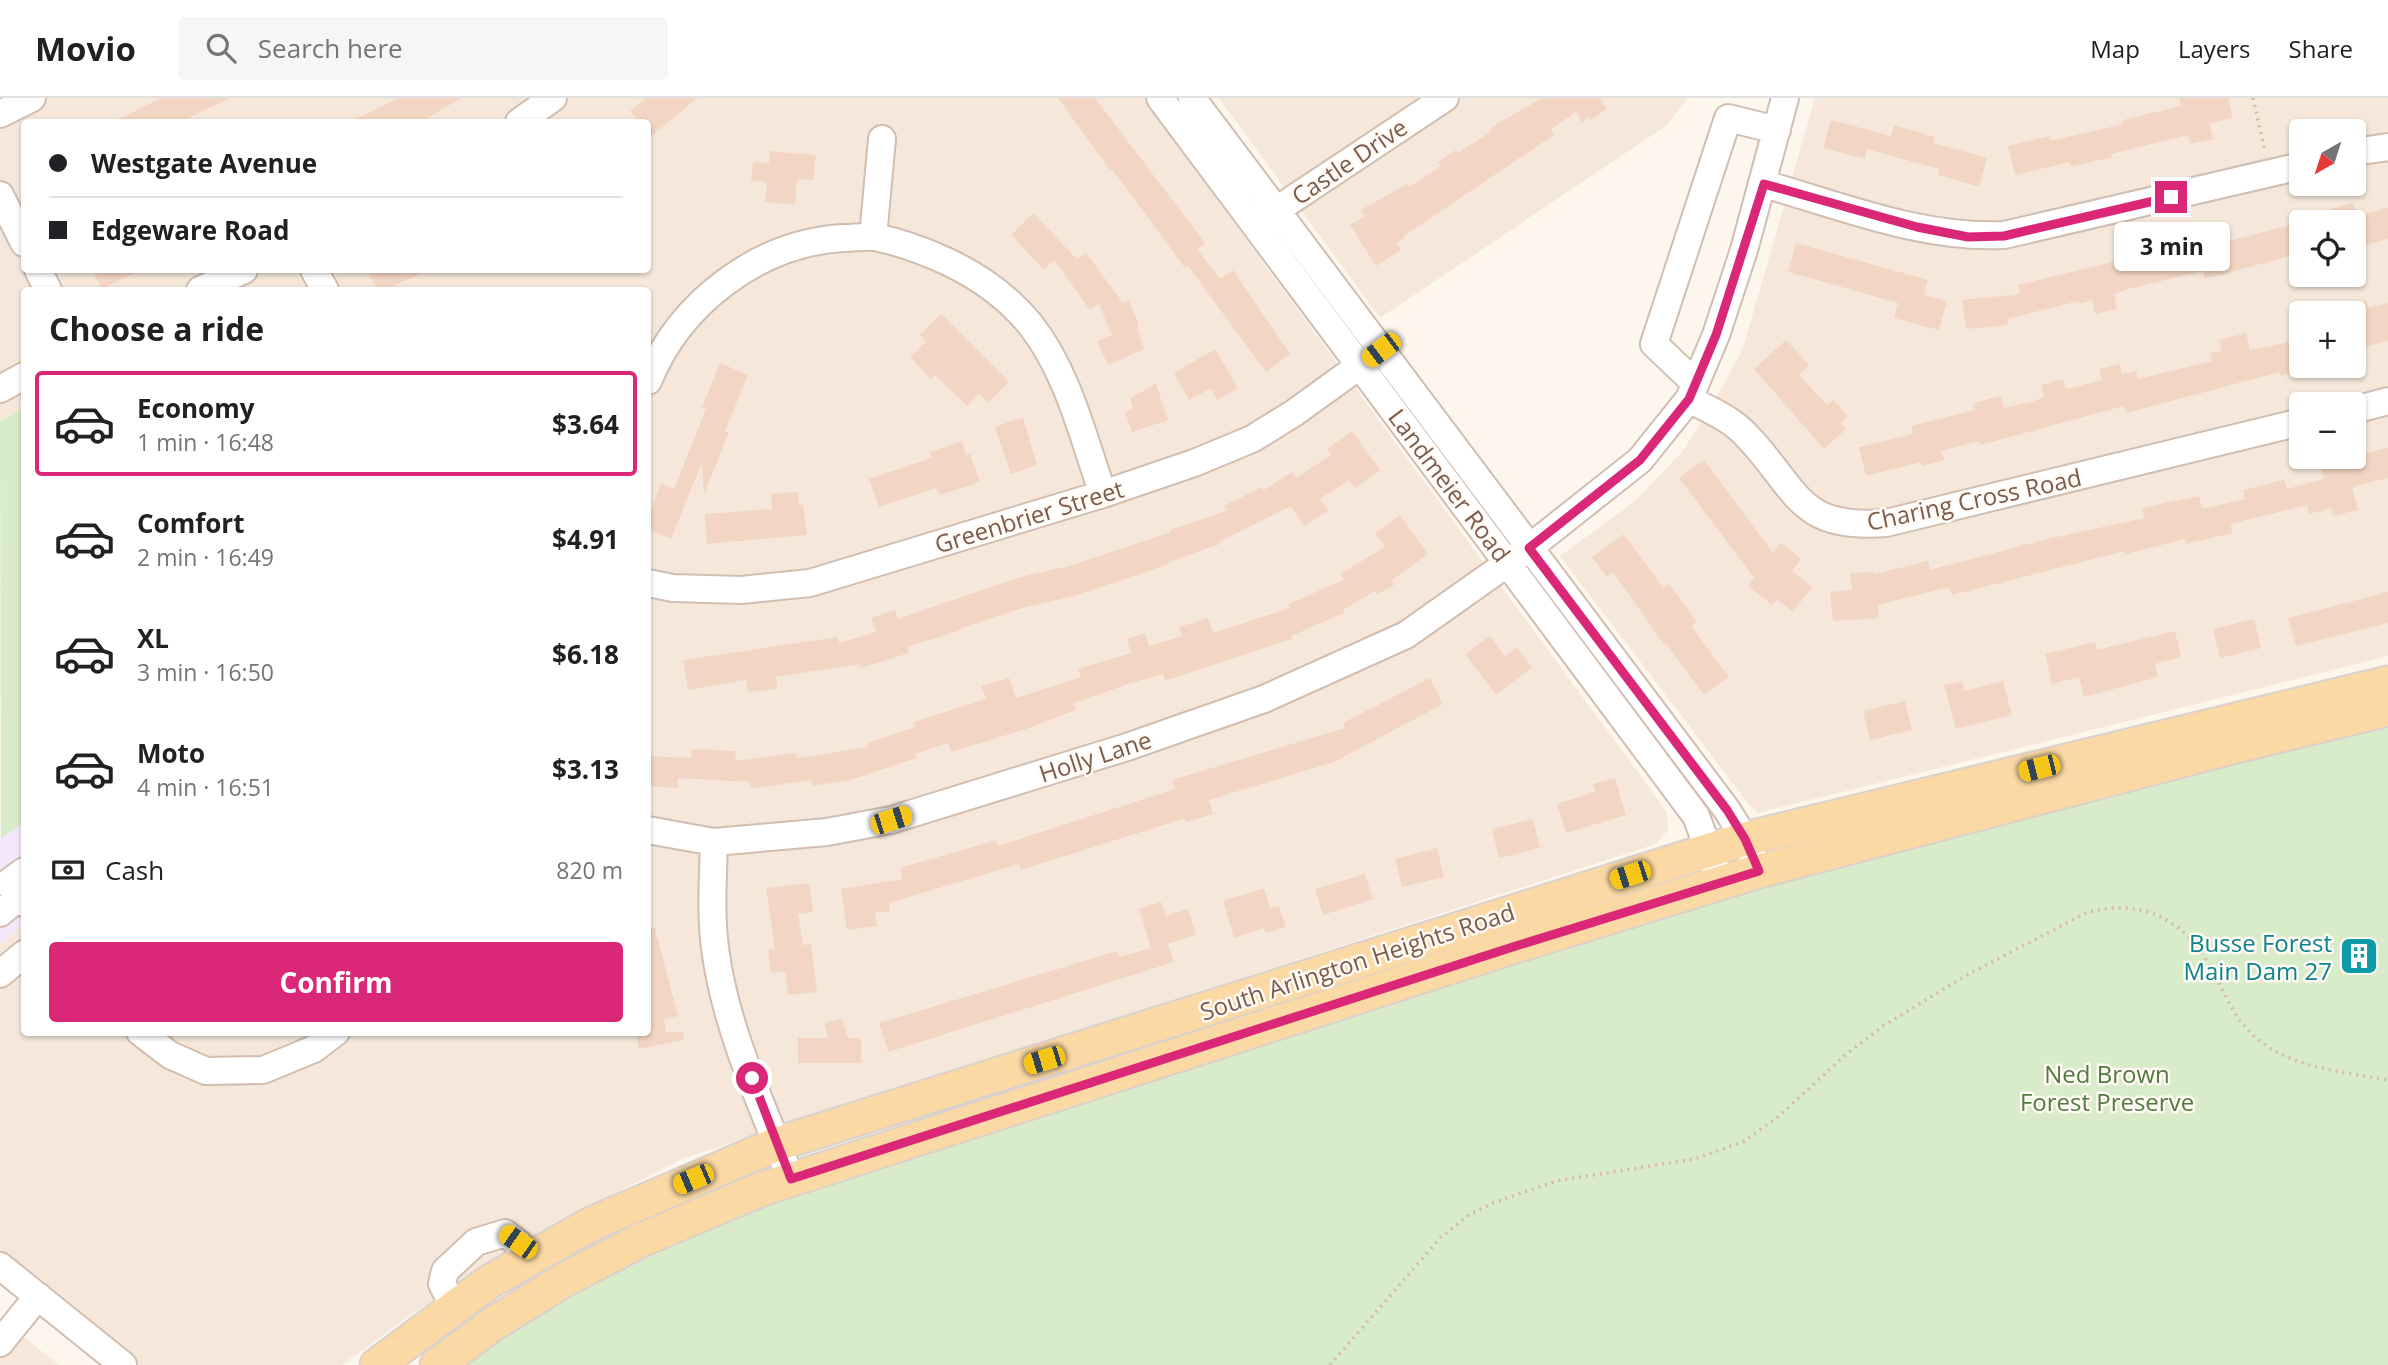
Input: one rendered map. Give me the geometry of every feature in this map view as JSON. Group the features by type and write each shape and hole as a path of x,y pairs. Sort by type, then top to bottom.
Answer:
{"main road":[{"name":"South Arlington Heights Road","path":"377,1365 489,1282 591,1224 777,1144 1709,849 2388,683"},
{"name":"South Arlington Heights Road","path":"438,1365 493,1324 641,1240 791,1179 1519,945 1759,871 2232,747 2388,709"}],"street":[{"path":"0,114 32,98"},
{"path":"523,119 553,98"},
{"name":"Landmeier Road","path":"1160,98 1265,218 1519,556 1727,810 1745,839 1759,871"},
{"name":"Landmeier Road","path":"1192,98 1265,218"},
{"name":"Castle Drive","path":"1265,218 1445,98"},
{"name":"Holly Lane","path":"651,831 714,842 837,830 891,820 1127,747 1264,699 1383,647 1430,620 1519,556 1640,460 1692,391 1720,323 1764,184 1785,98"},
{"name":"Charing Cross Road","path":"1777,130 1728,118 1654,344 1692,391 1733,422 1749,438 1794,496 1822,517 1852,525 1886,523 2289,425"},
{"path":"873,237 882,139"},
{"path":"2366,150 2388,147"},
{"path":"1764,184 1936,232 1968,237 2004,236 2289,169"},
{"path":"0,195 21,237"},
{"path":"651,376 674,334 692,311 718,287 781,252 823,240 873,237 920,250 964,269 1003,295 1029,323 1063,380 1103,494"},
{"path":"207,287 237,273"},
{"name":"Greenbrier Street","path":"651,584 673,588 741,590 810,583 1103,494 1194,463 1252,439 1370,358"},
{"path":"0,389 21,378"},
{"path":"2366,407 2388,401"},
{"name":"Landmeier Road","path":"1519,556 1696,816 1720,883"},
{"path":"714,842 713,935 716,958 744,1057 791,1179"},
{"path":"0,974 21,956"},
{"path":"145,1036 170,1055 206,1070 263,1070 314,1049 330,1036"},
{"path":"0,1266 123,1365"},
{"path":"0,1343 38,1296"}],"path":[{"path":"2253,98 2270,173"},
{"path":"1331,1365 1441,1237 1470,1214 1556,1181 1694,1159 1743,1142 1778,1116 1844,1056 1883,1026 1978,970 2086,913 2103,908 2135,907 2166,918 2196,946 2236,1015 2260,1042 2291,1059 2388,1080"}],"shaded area":[{"path":"0,98 1142,98 1667,812 1668,830 1656,844 682,1159 546,1229 412,1314 342,1365 140,1365 0,1253 0,944 21,926 21,1036 651,1036 651,287 21,287 21,410 0,421"},
{"path":"1219,98 1688,98 1666,126 1380,318"},
{"path":"1815,98 2388,98 2388,656 1758,813 1560,556 1634,502 1683,451 1743,348"},
{"path":"21,824 21,926 0,944 0,837"},
{"path":"0,1318 59,1365 0,1365"}],"green space":[{"path":"21,410 21,824 1,838 0,421"},
{"name":"Ned Brown Forest Preserve","path":"2388,709 2388,1365 437,1365 588,1268 1267,1027"}],"building":[{"path":"162,98 230,98 186,119 118,119"},
{"path":"399,98 461,98 426,119 355,119"},
{"path":"647,98 697,98 651,136 651,119 637,119 630,111"},
{"path":"1058,98 1095,98 1205,243 1197,249 1220,279 1233,270 1290,354 1266,372 1188,266 1185,268 1112,169 1110,170"},
{"path":"1542,98 1600,98 1607,109 1591,120 1589,117 1582,122 1576,112 1551,129 1554,135 1404,236 1405,238 1396,243 1401,250 1376,266 1350,225 1365,216 1361,210 1407,184 1409,187 1441,166 1438,162 1456,150 1458,153 1492,131 1490,128"},
{"path":"2179,98 2228,98 2233,118 2209,123 2213,139 2190,144 2188,135 2071,167 2070,162 2015,175 2008,146 2049,136 2050,141 2124,124 2123,120 2181,106"},
{"path":"1831,120 1891,136 1894,125 1935,137 1933,143 1987,158 1979,187 1938,175 1939,169 1867,149 1865,159 1823,148"},
{"path":"770,151 816,155 813,180 797,179 795,205 765,202 767,182 751,181 753,162 769,163"},
{"path":"2353,203 2355,210 2331,210"},
{"path":"2388,208 2388,239 2366,245 2366,214"},
{"path":"1033,213 1077,259 1086,253 1123,303 1129,301 1139,325 1137,326 1144,349 1108,365 1097,341 1112,335 1099,304 1090,310 1054,260 1044,270 1011,235"},
{"path":"2289,225 2289,256 2205,279 2203,271 2128,289 2114,294 2117,309 2095,314 2092,300 2079,301 2007,319 2008,325 1966,329 1962,300 2020,294 2018,285 2175,247 2177,255"},
{"path":"1796,243 1928,280 1924,295 1947,301 1939,330 1894,318 1898,303 1788,272"},
{"path":"94,273 135,273 106,287 101,287"},
{"path":"368,273 422,273 391,287 376,287"},
{"path":"2366,301 2368,308 2388,303 2388,341 2366,346"},
{"path":"941,314 1009,382 988,403 979,394 967,406 935,375 931,379 910,357 926,342 920,335"},
{"path":"2246,333 2250,350 2289,342 2289,374 2281,376 2280,372 2126,413 2124,406 1980,445 1979,441 1941,451 1944,460 1922,466 1921,462 1866,476 1859,447 1913,434 1911,426 1975,410 1974,403 2001,396 2004,408 2034,401 2044,397 2041,385 2063,379 2066,389 2102,380 2099,369 2120,364 2122,374 2136,371 2138,379 2212,361 2210,353 2222,351 2219,340"},
{"path":"1786,340 1809,365 1799,375 1827,405 1833,400 1848,416 1841,423 1846,429 1824,449 1754,369"},
{"path":"1215,349 1238,388 1217,400 1211,388 1189,400 1174,373"},
{"path":"720,363 748,375 725,431 729,432 704,495 702,462 671,539 651,530 651,509 661,484 674,489 706,409 702,407"},
{"path":"1156,384 1168,420 1132,432 1125,412 1133,409 1130,398"},
{"path":"1023,417 1037,465 1011,474 995,427"},
{"path":"1352,431 1380,470 1355,488 1349,480 1320,499 1328,511 1304,526 1291,506 1219,542 1220,544 1168,562 1169,564 1074,596 1022,608 961,628 907,647 909,653 861,668 860,664 776,677 777,689 748,692 746,680 688,690 683,660 838,637 839,643 876,632 871,618 895,610 898,619 1017,578 1069,566 1171,532 1170,530 1226,511 1224,506 1262,487 1264,490 1292,472 1296,478 1331,455 1327,449"},
{"path":"962,441 980,482 940,495 937,488 879,507 869,479 932,458 930,452"},
{"path":"2388,448 2388,478 2352,487 2358,510 2333,516 2331,508 2309,514 2307,505 2230,524 2233,533 2186,544 2185,539 2126,554 2125,551 1952,595 1949,587 1878,605 1879,618 1833,621 1830,592 1852,590 1850,573 1875,574 1928,561 1930,570 2043,540 2144,518 2142,508 2199,496 2202,509 2245,499 2243,490 2284,480 2287,489 2324,479 2321,469 2366,469 2366,453"},
{"path":"1704,460 1773,553 1781,543 1801,559 1792,571 1812,587 1793,612 1777,599 1772,605 1748,586 1754,578 1679,478"},
{"path":"798,492 799,505 803,505 807,535 707,544 705,514 772,509 771,494"},
{"path":"1400,515 1428,554 1392,580 1394,585 1377,595 1375,591 1343,610 1344,613 1291,636 1292,639 1165,681 1163,674 1128,684 1074,703 1076,710 1026,729 951,752 948,743 915,754 916,758 850,780 812,786 811,780 751,789 750,782 678,778 678,788 651,786 651,756 691,758 692,749 736,751 735,761 796,753 797,758 868,747 867,743 915,727 913,722 986,699 981,686 1009,678 1016,698 1081,677 1078,669 1131,653 1127,639 1145,633 1149,646 1182,636 1179,627 1208,618 1213,633 1290,608 1288,604 1344,580 1340,574 1385,547 1375,533"},
{"path":"1624,534 1663,588 1669,584 1697,622 1691,626 1729,677 1704,695 1666,644 1664,645 1613,572 1607,577 1592,557"},
{"path":"2388,592 2388,623 2296,646 2288,618"},
{"path":"2254,619 2261,648 2220,658 2213,629"},
{"path":"2175,631 2181,657 2155,664 2158,677 2084,697 2079,677 2052,684 2045,654 2095,642 2097,650"},
{"path":"1490,636 1505,657 1517,647 1532,667 1496,695 1465,654"},
{"path":"1430,678 1443,704 1334,762 1209,800 1213,814 1186,822 1185,818 1021,870 1019,864 889,903 890,911 875,913 877,926 847,930 841,889 903,879 900,868 996,840 998,846 1175,789 1172,780 1345,728 1343,723"},
{"path":"1962,681 1964,691 2003,681 2012,715 1956,729 1944,685"},
{"path":"1905,701 1912,730 1870,740 1863,711"},
{"path":"1615,778 1626,815 1566,833 1557,804 1595,792 1593,784"},
{"path":"1533,819 1540,848 1499,858 1492,829"},
{"path":"1437,848 1444,877 1402,887 1395,859"},
{"path":"1365,874 1373,899 1323,915 1315,889"},
{"path":"809,883 813,912 798,914 803,945 811,944 817,992 788,995 785,971 771,973 768,950 775,949 766,888"},
{"path":"1264,888 1270,908 1279,906 1286,927 1266,933 1264,928 1234,938 1223,901"},
{"path":"1161,902 1166,916 1188,909 1196,935 1168,944 1174,962 888,1052 879,1023 1117,951 1119,957 1151,948 1139,909"},
{"path":"651,928 655,928 678,1016 664,1019 666,1032 683,1032 684,1040 639,1049 637,1036 651,1036"},
{"name":"Busse Forest Main Dam 27","path":"2352,937 2375,943 2366,976 2342,969"},
{"path":"842,1018 848,1038 861,1038 861,1063 798,1063 798,1038 828,1038 824,1023"}],"place":[{"name":"Busse Forest Main Dam 27","path":"2359,956"}],"route":[{"path":"752,1078 791,1179 1519,945 1759,871 1745,839 1727,810 1529,548 1640,460 1689,399 1716,335 1764,184 1936,232 1968,237 2004,236 2171,197"}]}
